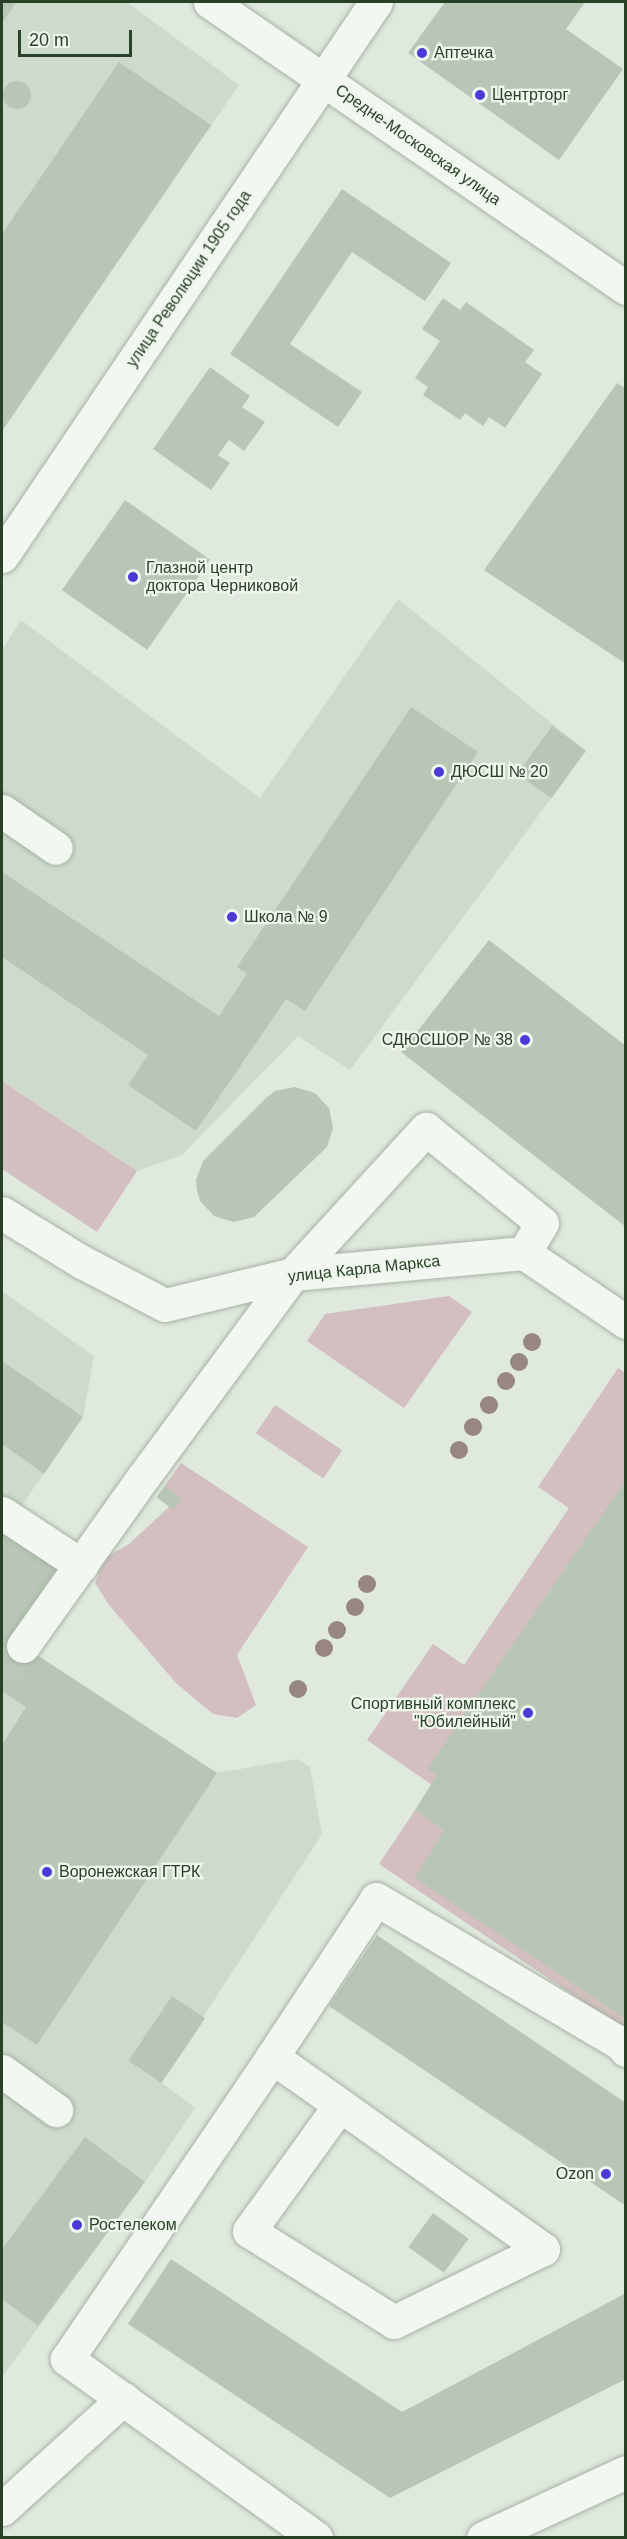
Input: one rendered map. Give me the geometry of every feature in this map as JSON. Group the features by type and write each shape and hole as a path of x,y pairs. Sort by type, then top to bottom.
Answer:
{"street":[{"name":"Средне-Московская улица","path":"210,2 626,288"},
{"name":"улица Революции 1905 года","path":"2,556 376,2"},
{"path":"2,811 56,848"},
{"path":"23,1646 293,1274 426,1130 542,1223 524,1253 626,1322"},
{"name":"улица Карла Маркса","path":"2,1213 82,1262 165,1305 293,1274 524,1253"},
{"path":"2,1513 81,1565"},
{"path":"316,2538 67,2359 376,1899 621,2044 626,2050"},
{"path":"272,2057 340,2105 543,2249 394,2322 249,2231 340,2105"},
{"path":"2,2071 56,2110"},
{"path":"2,2509 123,2399"},
{"path":"483,2538 626,2472"}],"shaded area":[{"path":"2,2 127,2 239,85 2,431"},
{"name":"Школа № 9","path":"398,599 586,751 350,1070 298,1036 182,1155 137,1171 2,1081 2,650 21,620 260,798"},
{"path":"2,1081 137,1171 97,1232 2,1169"},
{"path":"2,1291 94,1356 83,1417 20,1508 59,1565 11,1638 217,1773 298,1759 310,1767 322,1834 161,2082 195,2108 145,2182 2,2377"},
{"path":"449,1296 472,1312 404,1408 307,1341 325,1314"},
{"name":"Спортивный комплекс \"Юбилейный\"","path":"618,1368 625,1373 625,2030 379,1864 432,1785 367,1740 433,1644 464,1665 569,1508 538,1487"},
{"path":"275,1405 342,1450 323,1478 256,1433"},
{"path":"181,1463 308,1547 237,1655 256,1705 237,1718 213,1714 176,1683 109,1605 95,1583 105,1558 129,1544 169,1507 157,1497"}],"building":[{"path":"2,2 16,2 2,23"},
{"path":"445,2 585,2 566,29 623,69 559,160 408,53"},
{"path":"119,62 211,125 2,431 2,234"},
{"path":"17,81 27,85 31,95 27,105 17,109 7,105 3,95 7,85"},
{"path":"342,189 451,263 425,301 352,252 290,344 362,392 338,427 230,354"},
{"path":"443,298 460,310 466,302 534,350 525,362 542,374 505,428 489,417 483,426 465,413 460,420 423,395 428,387 415,378 440,341 422,329"},
{"path":"210,367 250,396 242,407 265,422 244,451 229,440 218,455 230,463 211,490 153,449"},
{"path":"617,383 626,389 626,664 484,570"},
{"path":"125,500 210,560 147,650 62,590"},
{"path":"411,707 478,752 305,1011 286,999 196,1131 128,1085 148,1055 2,957 2,872 219,1016 247,974 237,967"},
{"path":"552,726 586,751 551,798 517,774"},
{"path":"489,940 626,1046 626,1227 401,1052"},
{"path":"295,1087 315,1093 329,1108 333,1128 327,1147 254,1217 234,1222 214,1216 200,1201 197,1191 196,1180 203,1161 265,1099 275,1091"},
{"path":"2,1361 83,1417 44,1474 2,1444"},
{"name":"Спортивный комплекс \"Юбилейный\"","path":"626,1480 626,2019 415,1878 444,1830 415,1810 437,1775 427,1769"},
{"path":"165,1486 182,1499 173,1510 157,1497"},
{"path":"2,1527 59,1565 11,1638 217,1773 37,2045 2,2022 2,1745 26,1707 2,1691"},
{"path":"377,1935 626,2103 626,2206 329,2006"},
{"path":"172,1996 205,2018 162,2083 128,2061"},
{"path":"85,2137 145,2182 38,2326 2,2299 2,2249"},
{"path":"433,2213 469,2239 444,2273 408,2247"},
{"path":"171,2259 402,2412 626,2293 626,2379 390,2498 128,2324"}],"tunnel":[{"path":"2,1677 23,1646"}],"place":[{"name":"Аптечка","path":"422,53"},
{"name":"Центрторг","path":"480,95"},
{"name":"Глазной центр доктора Черниковой","path":"133,577"},
{"name":"ДЮСШ № 20","path":"439,772"},
{"name":"Школа № 9","path":"232,917"},
{"name":"СДЮСШОР № 38","path":"525,1040"},
{"name":"Спортивный комплекс \"Юбилейный\"","path":"528,1713"},
{"name":"Воронежская ГТРК","path":"47,1872"},
{"name":"Ozon","path":"606,2174"},
{"name":"Ростелеком","path":"77,2225"}]}
